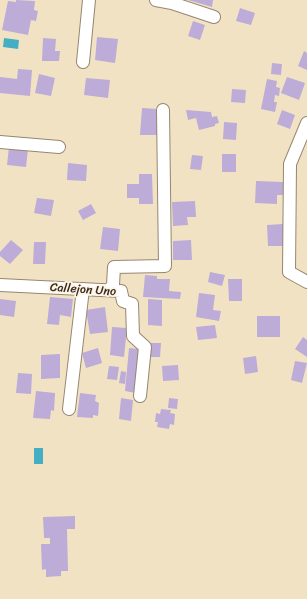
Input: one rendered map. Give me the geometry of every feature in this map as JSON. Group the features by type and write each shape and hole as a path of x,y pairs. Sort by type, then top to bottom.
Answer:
{"street":[{"path":"83,62 89,0"},
{"path":"156,0 173,2 214,17"},
{"path":"109,290 113,285 114,267 165,266 163,110"},
{"path":"307,123 290,164 289,272 307,282"},
{"path":"0,142 59,147"},
{"name":"Callejon Uno","path":"0,284 121,291 122,302 132,304 133,336 145,347 140,396"},
{"path":"69,409 83,289"}],"water":[{"path":"4,38 19,40 18,49 3,47"},
{"path":"34,448 43,448 43,464 34,464"}],"building":[{"path":"16,0 35,1 34,10 38,11 36,21 31,20 28,35 2,30 8,1 16,2"},
{"path":"188,0 213,0 212,7"},
{"path":"240,8 255,13 251,25 236,21"},
{"path":"193,21 205,25 200,40 188,36"},
{"path":"97,37 118,39 115,63 95,60"},
{"path":"43,38 56,39 55,51 60,51 59,61 42,61"},
{"path":"304,51 307,53 307,70 298,66"},
{"path":"272,63 282,64 281,75 271,74"},
{"path":"18,69 32,70 30,96 0,93 0,77 17,79"},
{"path":"39,74 55,78 51,96 35,93"},
{"path":"287,77 305,83 299,100 281,93"},
{"path":"86,78 110,80 108,98 84,95"},
{"path":"267,79 277,81 276,87 280,88 279,96 275,95 274,102 277,102 275,112 261,109"},
{"path":"232,89 246,90 245,103 231,102"},
{"path":"142,108 158,109 157,135 140,135"},
{"path":"186,110 211,112 212,117 217,116 219,123 215,124 215,126 199,130 196,118 188,120"},
{"path":"282,110 295,115 290,129 277,124"},
{"path":"224,122 237,123 236,140 223,139"},
{"path":"9,147 28,149 26,167 7,165"},
{"path":"222,154 236,154 236,172 222,172"},
{"path":"192,155 203,156 201,170 190,169"},
{"path":"68,163 87,165 86,181 67,180"},
{"path":"139,174 152,174 153,204 139,204 139,198 127,198 127,184 139,184"},
{"path":"256,181 283,182 283,195 277,195 277,204 255,203"},
{"path":"37,198 54,200 51,216 34,213"},
{"path":"195,201 196,217 187,217 188,225 173,226 172,202"},
{"path":"91,204 96,213 83,220 78,211"},
{"path":"283,224 284,246 268,246 267,225"},
{"path":"103,227 120,229 118,251 100,249"},
{"path":"11,240 23,250 10,264 0,256 0,252"},
{"path":"191,240 192,260 173,260 173,241"},
{"path":"34,242 46,242 45,264 33,264"},
{"path":"210,272 225,275 222,286 208,282"},
{"path":"145,275 157,276 157,279 170,279 169,291 181,292 180,299 143,297"},
{"path":"228,279 242,279 242,301 229,301"},
{"path":"199,293 215,295 213,310 221,311 219,321 196,317"},
{"path":"50,297 73,299 71,317 60,315 59,325 47,324"},
{"path":"0,299 16,301 14,317 0,315"},
{"path":"148,299 162,300 162,326 148,325"},
{"path":"105,307 108,332 90,334 86,310"},
{"path":"257,316 280,316 280,337 257,337"},
{"path":"215,325 217,338 198,340 196,327"},
{"path":"112,327 127,328 124,357 110,355"},
{"path":"303,337 307,340 307,357 295,349"},
{"path":"150,343 161,343 160,357 150,357"},
{"path":"98,348 102,363 86,368 82,353"},
{"path":"129,348 140,349 136,393 125,391"},
{"path":"60,354 60,378 41,379 41,355"},
{"path":"256,356 258,372 245,374 243,358"},
{"path":"295,361 307,363 302,383 291,380"},
{"path":"178,365 179,380 163,381 162,366"},
{"path":"109,366 119,367 117,380 107,379"},
{"path":"121,371 126,372 125,384 119,383"},
{"path":"18,373 32,374 31,394 16,393"},
{"path":"36,391 55,393 54,411 51,410 50,419 33,418"},
{"path":"80,393 96,395 95,401 99,403 98,416 93,415 93,418 77,417"},
{"path":"121,398 133,400 131,421 119,419"},
{"path":"169,398 178,399 177,409 168,408"},
{"path":"161,409 171,410 170,413 175,414 174,425 170,424 169,429 157,427 158,422 155,422 156,413 160,414"},
{"path":"75,516 75,529 67,529 68,571 61,571 61,576 46,577 46,569 42,570 41,544 50,544 50,538 44,538 43,517"}]}
